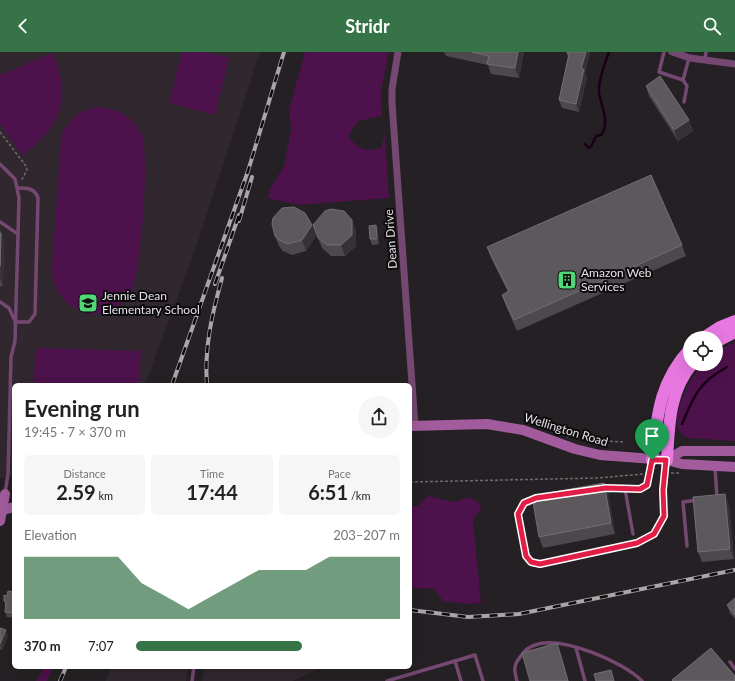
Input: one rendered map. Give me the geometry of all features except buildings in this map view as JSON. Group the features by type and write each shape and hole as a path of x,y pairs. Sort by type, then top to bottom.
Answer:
{"highway":[{"path":"714,331 720,327 735,322"},
{"path":"723,338 735,332"},
{"path":"652,460 657,414 662,395 674,369 683,358"},
{"path":"666,460 671,406 678,386 688,371"}],"main road":[{"name":"Wellington Road","path":"413,426 487,424 523,430 591,454 666,460 682,464 735,467"},
{"name":"Wellington Road","path":"666,460 682,451 735,451"},
{"path":"0,514 6,494"},
{"path":"0,514 12,508"}],"street":[{"name":"Dean Drive","path":"398,52 392,89 392,103 410,383"},
{"path":"672,52 689,58 735,64"},
{"name":"Dean Drive","path":"412,411 413,426"}],"lane":[{"path":"664,52 659,72 683,80 687,86 684,102"},
{"path":"705,60 706,52"},
{"path":"683,80 689,58"},
{"path":"0,164 10,173 18,188 15,343 11,358 8,474 6,494"},
{"path":"15,322 29,322 35,314 38,198 36,193 29,189 18,188"},
{"path":"0,222 12,228 18,234"},
{"path":"0,302 12,311 15,322"},
{"path":"595,489 644,488 647,485 652,460"},
{"path":"543,497 524,503 518,514 526,556 531,562 540,564 637,543 654,534 664,516 663,490 666,460"},
{"path":"711,499 718,498 715,466"},
{"path":"625,489 632,534"},
{"path":"687,546 683,502 704,499"},
{"path":"517,681 514,669 516,661 526,649 536,644 552,643 592,652 617,662 642,681"},
{"path":"576,648 585,681"},
{"path":"387,681 475,654 483,681"},
{"path":"455,661 461,681"},
{"path":"730,662 735,669"},
{"path":"192,681 194,669"}],"path":[{"path":"0,132 27,168 18,188"},
{"path":"556,442 575,433 605,441 625,442"},
{"path":"412,482 598,478 650,473"}],"shaded area":[{"name":"Jennie Dean Elementary School","path":"0,52 260,52 197,244 146,383 12,383 12,475 0,478"},
{"path":"182,52 205,52 229,58 215,115 169,103"},
{"path":"305,52 389,52 381,91 382,116 358,121 350,133 350,139 364,149 372,150 381,148 385,133 389,198 298,205 268,198 270,189 284,166 291,129 289,110"},
{"path":"52,53 59,68 62,83 62,97 59,111 54,123 45,135 22,155 0,124 0,75"},
{"path":"98,107 118,111 130,119 139,129 144,146 145,189 138,265 130,294 120,305 108,312 95,314 82,311 70,305 61,295 54,283 52,267 61,139 70,121 85,110"},
{"path":"735,342 735,441 689,438 681,433 678,425 678,414 685,391 698,371 723,371 723,348"},
{"path":"40,348 141,351 139,381 138,383 34,383 35,352"},
{"path":"428,496 454,502 470,497 480,504 481,509 473,519 481,603 467,604 443,601 434,589 415,588 412,586 412,506 418,506"},
{"path":"43,669 52,669 47,681 36,681"},
{"path":"111,669 188,669 186,681 105,681"},
{"path":"204,669 318,669 293,681 202,681"}],"waterway":[{"path":"585,144 589,148 591,147 596,136 601,135 604,130 605,119 599,87 602,72 609,52"},
{"path":"682,424 698,391 710,378 727,367"}],"railway":[{"path":"173,383 248,171 284,52"},
{"path":"239,221 252,177"},
{"path":"215,284 239,215"},
{"path":"207,383 206,371 208,344 215,305 222,278"},
{"path":"412,610 468,617 519,614 735,570"},
{"path":"60,681 65,669"}],"place":[{"name":"Amazon Web Services","path":"567,280"},
{"name":"Jennie Dean Elementary School","path":"88,303"}],"route":[{"path":"652,460 666,460 662,504 664,516 654,534 637,543 540,564 531,562 526,556 518,514 520,507 524,503 528,500 536,498 606,488 644,488 647,485 652,460"}]}
